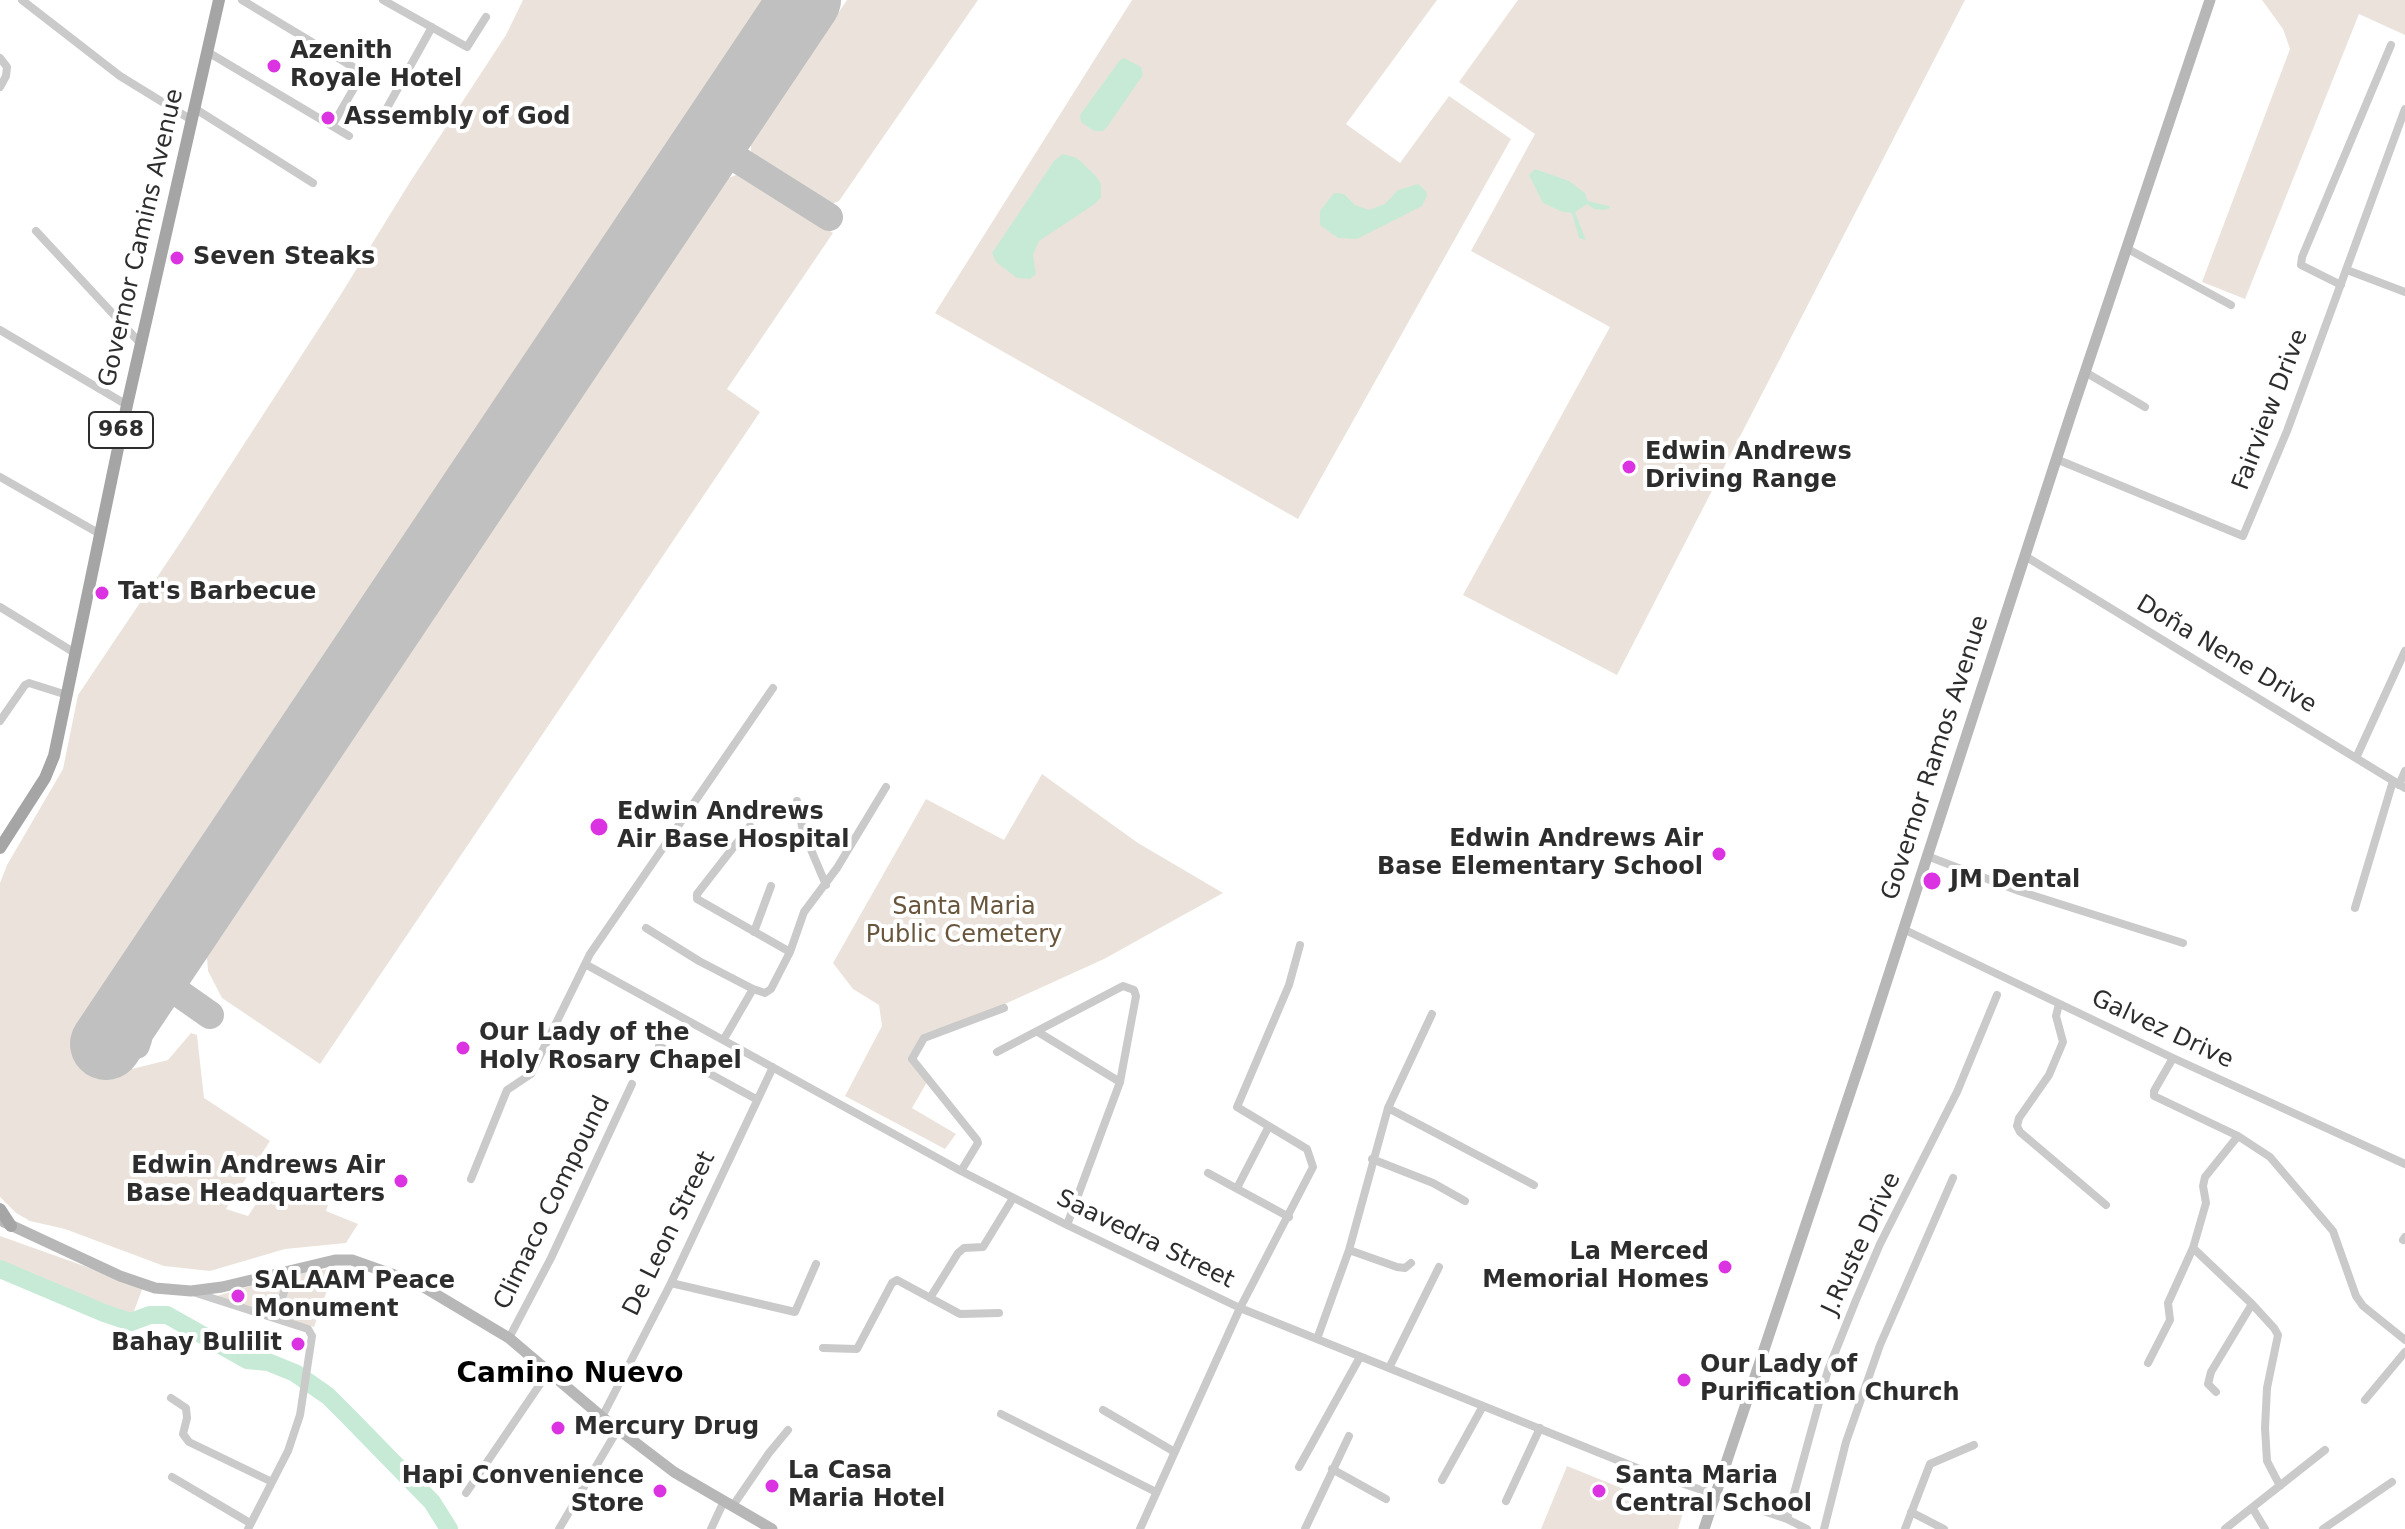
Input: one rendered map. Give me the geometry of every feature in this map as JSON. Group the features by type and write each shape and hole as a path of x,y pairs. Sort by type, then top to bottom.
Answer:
{"main road":[{"name":"Governor Camins Avenue","path":"0,848 45,778 54,756 127,405 219,0"},
{"name":"Governor Ramos Avenue","path":"1704,1529 2210,0"},
{"path":"0,1209 4,1223 120,1276 155,1288 191,1291 222,1287 335,1260 352,1260 417,1283 509,1338 602,1417 674,1472 770,1529"}],"street":[{"path":"22,0 120,76 192,113 313,183"},
{"path":"242,0 358,70 361,76 332,126"},
{"path":"383,0 467,47 486,17"},
{"path":"387,108 432,27"},
{"path":"2341,285 2301,265 2302,257 2391,45"},
{"path":"206,51 349,136"},
{"path":"0,58 7,67 0,87"},
{"name":"Fairview Drive","path":"2056,459 2243,536 2287,431 2405,109"},
{"path":"36,231 141,344"},
{"path":"2126,248 2231,305"},
{"path":"2347,270 2405,292"},
{"path":"0,330 127,405"},
{"path":"2085,372 2145,407"},
{"path":"0,477 100,534"},
{"name":"Doña Nene Drive","path":"2025,556 2399,785"},
{"path":"0,607 75,653"},
{"path":"2356,758 2405,651"},
{"path":"0,721 29,683 67,695"},
{"path":"471,1179 507,1090 531,1074 585,964 773,688"},
{"path":"2355,908 2405,771"},
{"path":"646,928 699,961 765,993 771,989 790,952 804,912 826,885 886,787"},
{"path":"797,801 803,831 826,885"},
{"path":"750,826 696,897 735,923 790,952"},
{"path":"1927,856 2019,891 2183,943"},
{"path":"754,932 771,886"},
{"name":"Galvez Drive","path":"1903,929 2405,1164"},
{"path":"1140,1529 1240,1308 1313,1167 1307,1149 1239,1110 1237,1103 1289,985 1300,945"},
{"name":"Saavedra Street","path":"585,964 961,1171 1240,1308 1637,1468 1787,1519 1807,1529"},
{"path":"997,1052 1123,986 1129,987 1136,996 1120,1082 1067,1225"},
{"path":"724,1039 753,989"},
{"name":"J.Ruste Drive","path":"1787,1519 1828,1370 1839,1342 1880,1244 1957,1092 1997,995"},
{"path":"2059,1004 2056,1016 2063,1042 2049,1075 2019,1118 2017,1126 2020,1132 2106,1205"},
{"path":"961,1171 977,1140 912,1059 924,1038 1004,1008"},
{"path":"1317,1339 1349,1250 1388,1108 1432,1014"},
{"path":"1038,1032 1120,1082"},
{"path":"659,1046 756,1099"},
{"path":"2173,1058 2154,1096 2238,1136 2270,1157 2333,1231 2356,1296 2363,1306 2405,1340"},
{"name":"De Leon Street","path":"602,1417 671,1283 773,1067"},
{"name":"Climaco Compound","path":"509,1338 551,1258 632,1084"},
{"path":"1388,1108 1534,1185"},
{"path":"1237,1188 1269,1126"},
{"path":"2148,1363 2170,1320 2168,1303 2193,1248 2206,1203 2205,1177 2238,1136"},
{"path":"1372,1159 1433,1183 1465,1201"},
{"path":"1208,1173 1289,1217"},
{"path":"1824,1529 1846,1442 1880,1345 1953,1178"},
{"path":"930,1298 958,1253 964,1248 983,1247 1013,1198"},
{"path":"2193,1248 2252,1304 2278,1335 2267,1388 2265,1428 2267,1461 2280,1486"},
{"path":"1349,1250 1397,1267 1405,1268 1411,1263"},
{"path":"671,1283 795,1312 816,1264"},
{"path":"1389,1368 1439,1267"},
{"path":"275,1318 293,1268"},
{"path":"823,1348 857,1349 894,1280 960,1314 999,1313"},
{"path":"172,1477 249,1526 288,1451 300,1415 312,1336 308,1329 191,1291"},
{"path":"2216,1392 2208,1384 2211,1372 2252,1304"},
{"path":"2365,1400 2405,1352"},
{"path":"1299,1467 1360,1357"},
{"path":"466,1493 549,1371"},
{"path":"171,1398 186,1408 184,1438 270,1481"},
{"path":"1442,1480 1483,1406"},
{"path":"1103,1410 1173,1451"},
{"path":"1001,1414 1156,1492"},
{"path":"1506,1501 1540,1428"},
{"path":"559,1529 618,1429"},
{"path":"711,1529 788,1430"},
{"path":"1305,1529 1349,1436"},
{"path":"1905,1529 1930,1464 1974,1445"},
{"path":"2225,1529 2325,1450"},
{"path":"1332,1469 1386,1499"},
{"path":"2323,1529 2392,1482"},
{"path":"2253,1509 2265,1529"},
{"path":"1911,1512 1944,1529"}],"green space":[{"path":"523,0 765,0 79,1031 132,1069 168,1060 191,1033 197,1035 204,1098 270,1141 226,1209 248,1216 271,1181 328,1205 326,1211 358,1224 346,1243 285,1249 210,1271 164,1266 65,1229 30,1221 16,1213 0,1197 0,883 7,865 63,769 78,695 338,299 506,35"},
{"path":"847,0 978,0 839,201 829,205 758,162 751,151 751,143"},
{"path":"1132,0 1437,0 1346,124 1400,163 1449,96 1511,139 1298,519 935,313"},
{"path":"1518,0 1965,0 1617,675 1463,595 1610,327 1471,251 1535,134 1459,82"},
{"path":"2262,0 2405,0 2405,35 2359,14 2245,299 2202,282 2290,49 2283,29"},
{"path":"746,174 833,233 727,389 760,412 320,1064 222,998 208,971 207,956 728,178"},
{"name":"Santa Maria Public Cemetery","path":"1042,774 1138,843 1223,893 1104,959 994,1009 923,1034 909,1060 927,1082 912,1108 956,1134 945,1149 845,1096 882,1026 879,1005 853,989 833,963 926,799 1004,840"},
{"path":"0,1236 143,1287 131,1319 0,1263"},
{"path":"335,1268 314,1327 279,1317 293,1275"},
{"path":"287,1275 272,1315 217,1296"},
{"path":"1567,1466 1683,1513 1678,1529 1541,1529"}],"shaded area":[{"path":"1124,58 1141,67 1143,75 1107,127 1103,131 1094,131 1081,122 1080,115"},
{"path":"1063,154 1077,158 1096,176 1101,184 1101,197 1039,241 1033,255 1036,274 1030,279 1017,278 996,262 992,253 1054,161"},
{"path":"1535,169 1569,181 1585,193 1588,201 1609,206 1605,210 1594,209 1587,204 1575,212 1586,240 1579,238 1572,213 1543,203 1529,175"},
{"path":"1418,184 1427,196 1422,206 1357,239 1338,238 1320,225 1320,211 1334,193 1344,194 1355,205 1369,210 1385,204 1398,190"}],"waterway":[{"path":"0,1269 131,1322 150,1315 167,1315 247,1360 268,1362 295,1373 328,1396 348,1416 432,1502 449,1529"}],"taxiway":[{"path":"710,142 829,217"},
{"path":"153,975 210,1015"},
{"path":"140,993 109,1007 105,1017 112,1035 131,1046 136,1045 138,1039 148,982"}],"runway":[{"path":"106,1044 805,0"}],"place":[{"name":"Azenith Royale Hotel","path":"274,66"},
{"name":"Assembly of God","path":"328,118"},
{"name":"Seven Steaks","path":"177,258"},
{"name":"Edwin Andrews Driving Range","path":"1629,467"},
{"name":"Tat's Barbecue","path":"102,593"},
{"name":"Edwin Andrews Air Base Hospital","path":"599,827"},
{"name":"Edwin Andrews Air Base Elementary School","path":"1719,854"},
{"name":"JM Dental","path":"1932,881"},
{"name":"Our Lady of the Holy Rosary Chapel","path":"463,1048"},
{"name":"Edwin Andrews Air Base Headquarters","path":"401,1181"},
{"name":"La Merced Memorial Homes","path":"1725,1267"},
{"name":"SALAAM Peace Monument","path":"238,1296"},
{"name":"Bahay Bulilit","path":"298,1344"},
{"name":"Our Lady of Purification Church","path":"1684,1380"},
{"name":"Mercury Drug","path":"558,1428"},
{"name":"La Casa Maria Hotel","path":"772,1486"},
{"name":"Hapi Convenience Store","path":"660,1491"},
{"name":"Santa Maria Central School","path":"1599,1491"}],"district":[{"name":"Camino Nuevo","path":"570,1375"}]}
